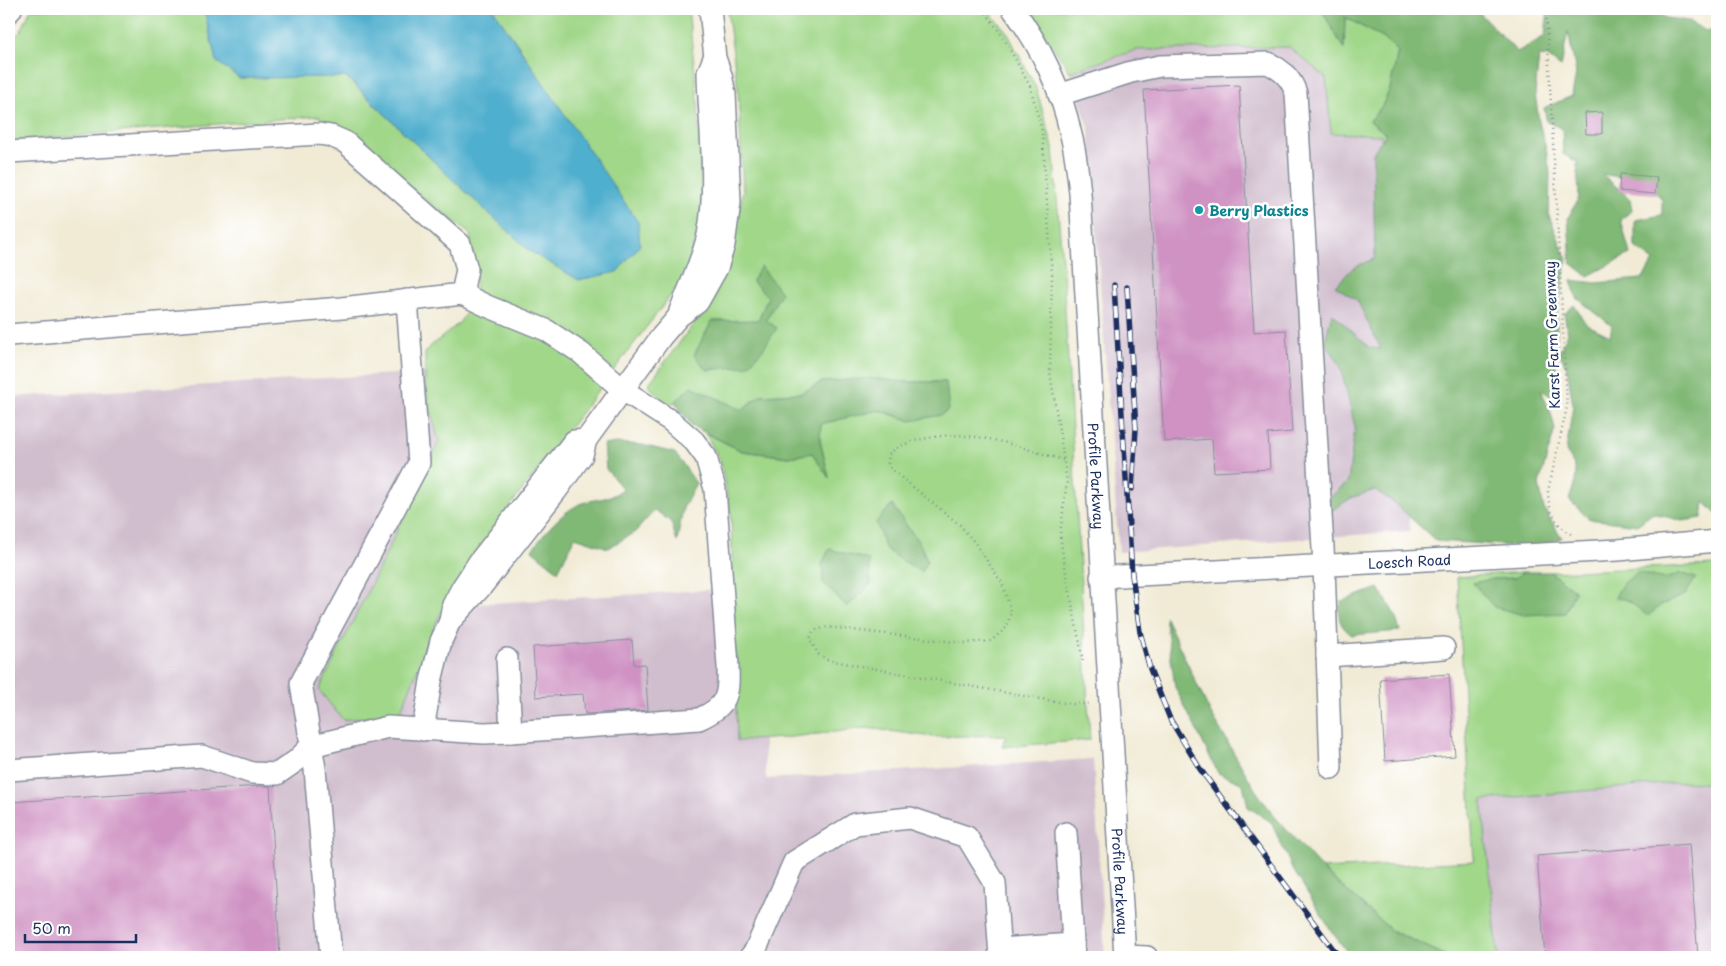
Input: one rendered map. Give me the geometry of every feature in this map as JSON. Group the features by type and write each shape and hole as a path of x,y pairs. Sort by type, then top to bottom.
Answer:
{"street":[{"path":"423,730 431,680 441,641 450,621 481,587 556,491 582,455 586,440 661,336 679,316 698,302 717,268 724,245 730,202 725,94 715,58 710,9"},
{"name":"Profile Parkway","path":"1013,9 1036,42 1059,95 1071,134 1080,193 1125,957"},
{"path":"1059,95 1131,72 1160,66 1268,63 1279,68 1293,84 1296,93 1324,565 1331,768"},
{"path":"9,152 319,134 331,136 345,142 460,244 467,269 462,294"},
{"path":"9,335 332,308 462,294 546,330 582,353 623,390 671,421 694,441 706,457 715,488 729,688 722,703 714,712 699,719 484,733 388,726 311,746 296,761 277,774 252,773 202,756 9,770"},
{"path":"331,957 315,769 301,683 419,463 407,300"},
{"name":"Loesch Road","path":"1102,577 1618,550 1717,541"},
{"path":"1327,656 1444,648"},
{"path":"507,659 511,732"},
{"path":"750,957 794,862 855,824 910,818 967,837 995,883 1000,953 1073,951 1066,833"},
{"path":"1125,957 1147,957"}],"path":[{"path":"983,9 1002,35 1030,86 1042,130 1052,274 1050,372 1067,481 1060,534 1083,661"},
{"name":"Karst Farm Greenway","path":"1546,9 1567,406 1548,491 1548,501 1557,522 1573,535"},
{"path":"1063,460 994,441 966,436 940,436 916,440 897,446 889,454 888,463 891,469 960,525 1002,583 1011,611 1007,627 991,641 964,643 826,627 813,631 810,639 818,654 828,660 1071,704 1109,704"}],"shaded area":[{"path":"1289,47 1326,78 1331,133 1382,135 1410,531 1119,552 1089,127 1070,72 1136,50"},
{"path":"459,370 474,604 754,587 766,779 1093,759 1105,957 9,957 9,397"},
{"path":"1684,782 1717,784 1717,957 1498,957 1482,800"}],"green space":[{"path":"31,9 204,9 216,61 239,78 346,77 531,252 579,280 527,58 493,9 688,9 698,100 702,218 684,278 504,514 439,616 400,713 343,720 319,690 439,442 425,388 425,351 459,323 477,297 470,234 318,116 9,141 9,42 21,31"},
{"path":"727,9 987,9 1007,32 1036,88 1053,147 1063,274 1090,740 1002,747 1006,735 933,737 867,728 784,738 737,741 731,514 720,460 705,433 742,451 789,457 812,453 829,477 820,441 821,424 878,410 911,421 946,382 822,382 801,393 760,395 742,410 691,386 675,402 667,405 648,385 706,307 730,261 743,190 738,89"},
{"path":"1028,9 1321,9 1344,48 1345,17 1383,38 1398,51 1390,89 1382,106 1370,121 1386,134 1382,140 1381,135 1331,133 1326,78 1289,47 1136,50 1070,72"},
{"path":"1321,9 1476,9 1517,52 1545,36 1548,9 1571,9 1575,14 1609,17 1617,15 1614,9 1649,9 1666,18 1688,21 1706,31 1717,30 1717,321 1715,325 1717,332 1717,515 1704,502 1702,518 1682,521 1653,513 1637,525 1589,519 1569,500 1576,475 1574,465 1566,452 1573,405 1567,368 1559,352 1568,333 1564,314 1574,305 1586,324 1610,336 1612,326 1577,298 1571,280 1596,283 1642,279 1654,261 1635,247 1635,220 1662,215 1662,199 1647,182 1602,174 1630,199 1632,210 1621,220 1630,254 1588,276 1571,263 1568,218 1579,197 1577,162 1563,154 1562,128 1547,122 1544,108 1572,96 1576,73 1568,31 1561,67 1548,57 1539,56 1535,93 1550,172 1549,216 1567,259 1557,313 1556,399 1541,390 1551,413 1555,429 1539,484 1544,509 1562,538 1534,547 1436,541 1393,502 1375,490 1351,498 1331,511 1329,498 1348,482 1355,427 1340,365 1325,341 1332,313 1370,348 1381,349 1357,300 1335,286 1353,268 1375,258 1373,153 1386,134 1370,121 1382,106 1390,89 1398,51 1383,38 1345,17 1344,49"},
{"path":"761,266 781,293 766,320 777,328 763,349 748,366 707,370 694,355 712,321 758,320 768,297 752,281"},
{"path":"870,378 907,382 946,382 949,410 941,415 911,421 878,410 821,424 820,441 829,478 812,453 789,457 742,451 692,426 675,402 691,386 742,410 760,395 801,393 822,382"},
{"path":"615,443 642,445 675,453 696,483 683,508 677,542 671,522 655,510 635,532 608,548 575,537 558,571 532,550 548,530 568,511 583,503 618,493 623,489 606,469 604,445"},
{"path":"892,505 920,544 927,560 922,572 896,557 885,548 876,522"},
{"path":"829,549 869,560 871,584 847,607 823,583 822,564"},
{"path":"1717,565 1717,784 1684,782 1482,800 1498,957 1449,957 1392,931 1322,869 1474,861 1457,577 1523,572 1515,578 1492,579 1575,591 1550,572"},
{"path":"1523,572 1550,572 1575,591 1565,613 1524,615 1494,607 1473,583 1492,579 1515,578"},
{"path":"1639,572 1660,578 1675,576 1680,573 1696,578 1685,595 1661,605 1648,616 1629,601 1615,597 1623,583"},
{"path":"1379,588 1395,615 1400,631 1352,635 1344,628 1340,620 1339,611 1342,601"},
{"path":"1165,616 1210,712 1256,791 1276,818 1322,869 1392,931 1449,957 1351,957 1332,932 1292,868 1271,822 1248,807 1243,784 1218,773 1175,687"}],"water":[{"path":"204,9 493,9 638,222 640,245 617,272 579,280 531,252 453,180 347,77 239,78 216,61"}],"building":[{"name":"Berry Plastics","path":"1239,85 1254,332 1286,330 1292,432 1268,434 1270,469 1214,472 1212,439 1164,442 1144,90"},
{"path":"1602,112 1602,134 1586,134 1585,113"},
{"path":"1620,174 1657,177 1655,194 1619,191"},
{"path":"632,640 634,665 645,664 648,710 585,714 583,694 536,697 533,647"},
{"path":"1449,674 1455,756 1385,761 1380,679"},
{"path":"270,786 280,957 9,957 9,802"},
{"path":"1689,844 1698,957 1545,957 1537,856"}],"railway":[{"path":"1114,285 1132,575 1140,632 1150,669 1170,719 1200,769 1339,957"},
{"path":"1127,287 1136,429 1132,489"}],"place":[{"name":"Berry Plastics","path":"1199,210"}]}
